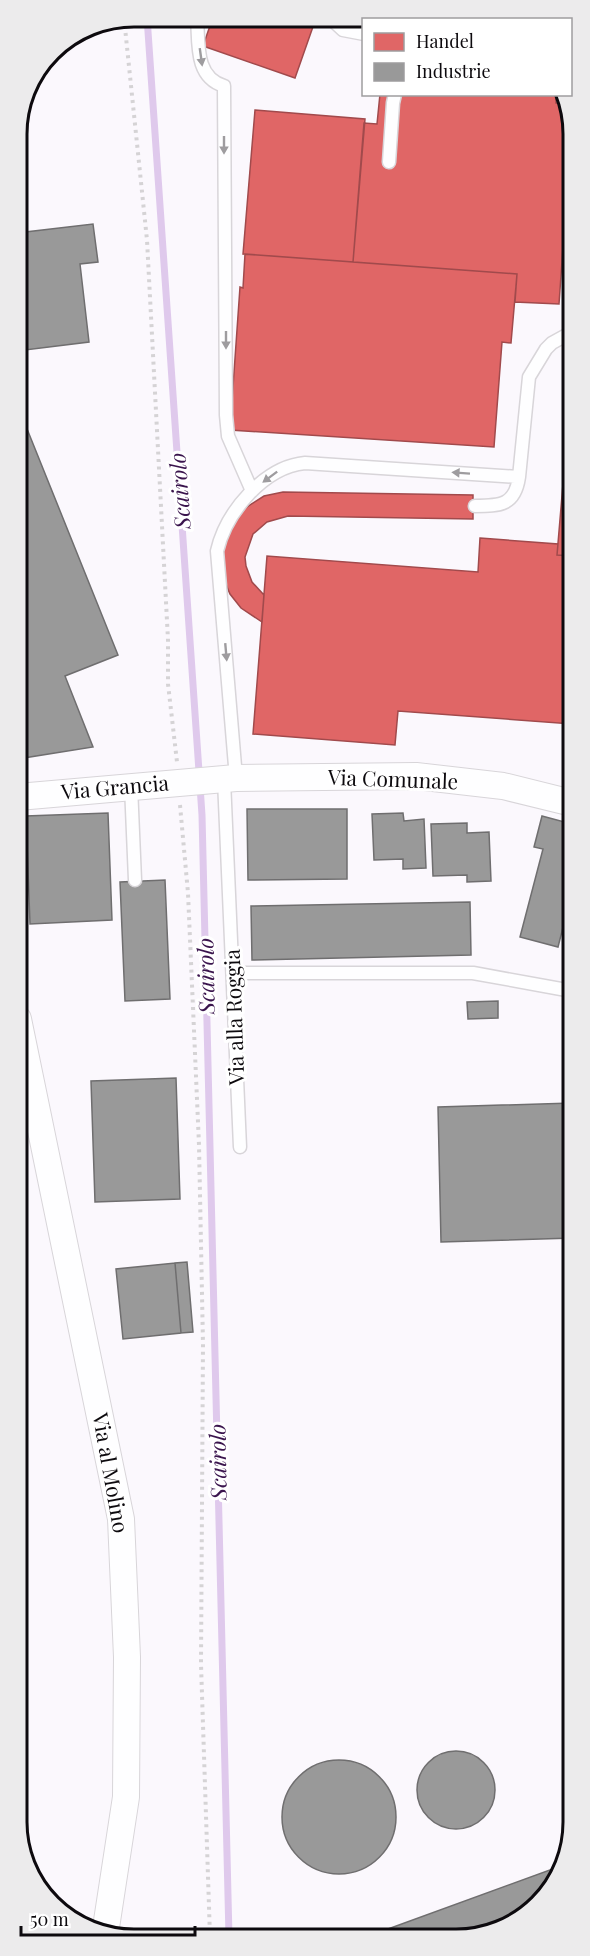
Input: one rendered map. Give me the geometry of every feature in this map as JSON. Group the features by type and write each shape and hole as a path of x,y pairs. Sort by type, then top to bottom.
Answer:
{"street":[{"name":"Via Comunale","path":"224,779 416,776 502,786 563,801"},
{"name":"Via Grancia","path":"27,796 224,779"},
{"name":"Via al Molino","path":"27,1063 121,1519 127,1657 126,1797 106,1925"}],"lane":[{"path":"198,27 201,64 204,72 210,79 224,86 226,415 228,436 252,491"},
{"path":"340,27 343,30 361,31"},
{"path":"389,162 395,96"},
{"path":"476,506 500,504 509,501 516,493 529,377 546,349 563,337"},
{"name":"Via alla Roggia","path":"240,1147 224,779 221,598 217,564 217,551 222,531 252,491 284,468 305,463 519,477"},
{"path":"131,786 135,880"},
{"path":"234,973 473,973 563,989"}],"path":[{"path":"125,27 147,240 167,616 168,684 180,782 179,794 188,892 199,1145 203,1344 201,1664 210,1929"}],"building: Handel":[{"path":"210,27 313,27 295,78 203,46"},
{"path":"380,96 555,96 561,113 563,134 563,247 559,304 515,302 517,274 353,262 364,123 377,124"},
{"path":"255,110 365,119 353,262 243,254"},
{"path":"245,254 517,274 511,343 502,342 494,447 230,430 240,287 243,288"},
{"path":"563,484 563,555 557,555"},
{"path":"283,492 473,495 473,519 288,516 267,522 253,534 245,557 252,582 264,595 262,622 241,608 230,594 223,577 222,547 237,515 264,496"},
{"path":"480,538 558,544 557,555 563,555 563,723 398,711 395,745 253,734 267,556 478,572"}],"building: Industrie":[{"path":"93,224 98,262 80,264 89,342 27,350 27,232"},
{"path":"27,429 118,655 65,676 93,747 27,757"},
{"path":"247,809 347,809 347,879 248,880"},
{"path":"108,813 112,920 30,924 27,816"},
{"path":"403,813 404,821 424,819 426,868 403,869 403,859 374,860 372,814"},
{"path":"542,816 563,822 563,927 558,947 520,937 543,849 534,847"},
{"path":"467,823 467,833 489,832 491,881 467,882 467,875 433,876 431,824"},
{"path":"165,880 170,999 125,1001 120,882"},
{"path":"470,902 471,955 252,960 251,906"},
{"path":"498,1001 498,1018 468,1019 467,1002"},
{"path":"176,1078 180,1199 95,1202 91,1081"},
{"path":"563,1103 563,1238 441,1242 438,1107"},
{"path":"187,1262 193,1332 181,1333 175,1263"},
{"path":"175,1263 181,1333 123,1339 116,1269"},
{"path":"456,1751 471,1754 488,1768 495,1790 492,1805 478,1822 456,1829 441,1826 424,1812 417,1790 420,1775 434,1758"},
{"path":"339,1760 361,1765 379,1777 391,1795 396,1817 391,1839 379,1857 361,1869 339,1874 317,1869 299,1857 287,1839 282,1817 287,1795 299,1777 317,1765"},
{"path":"552,1869 541,1887 521,1907 497,1921 470,1928 388,1929"}],"waterway":[{"name":"Scairolo","path":"148,27 202,815 229,1929"}]}
